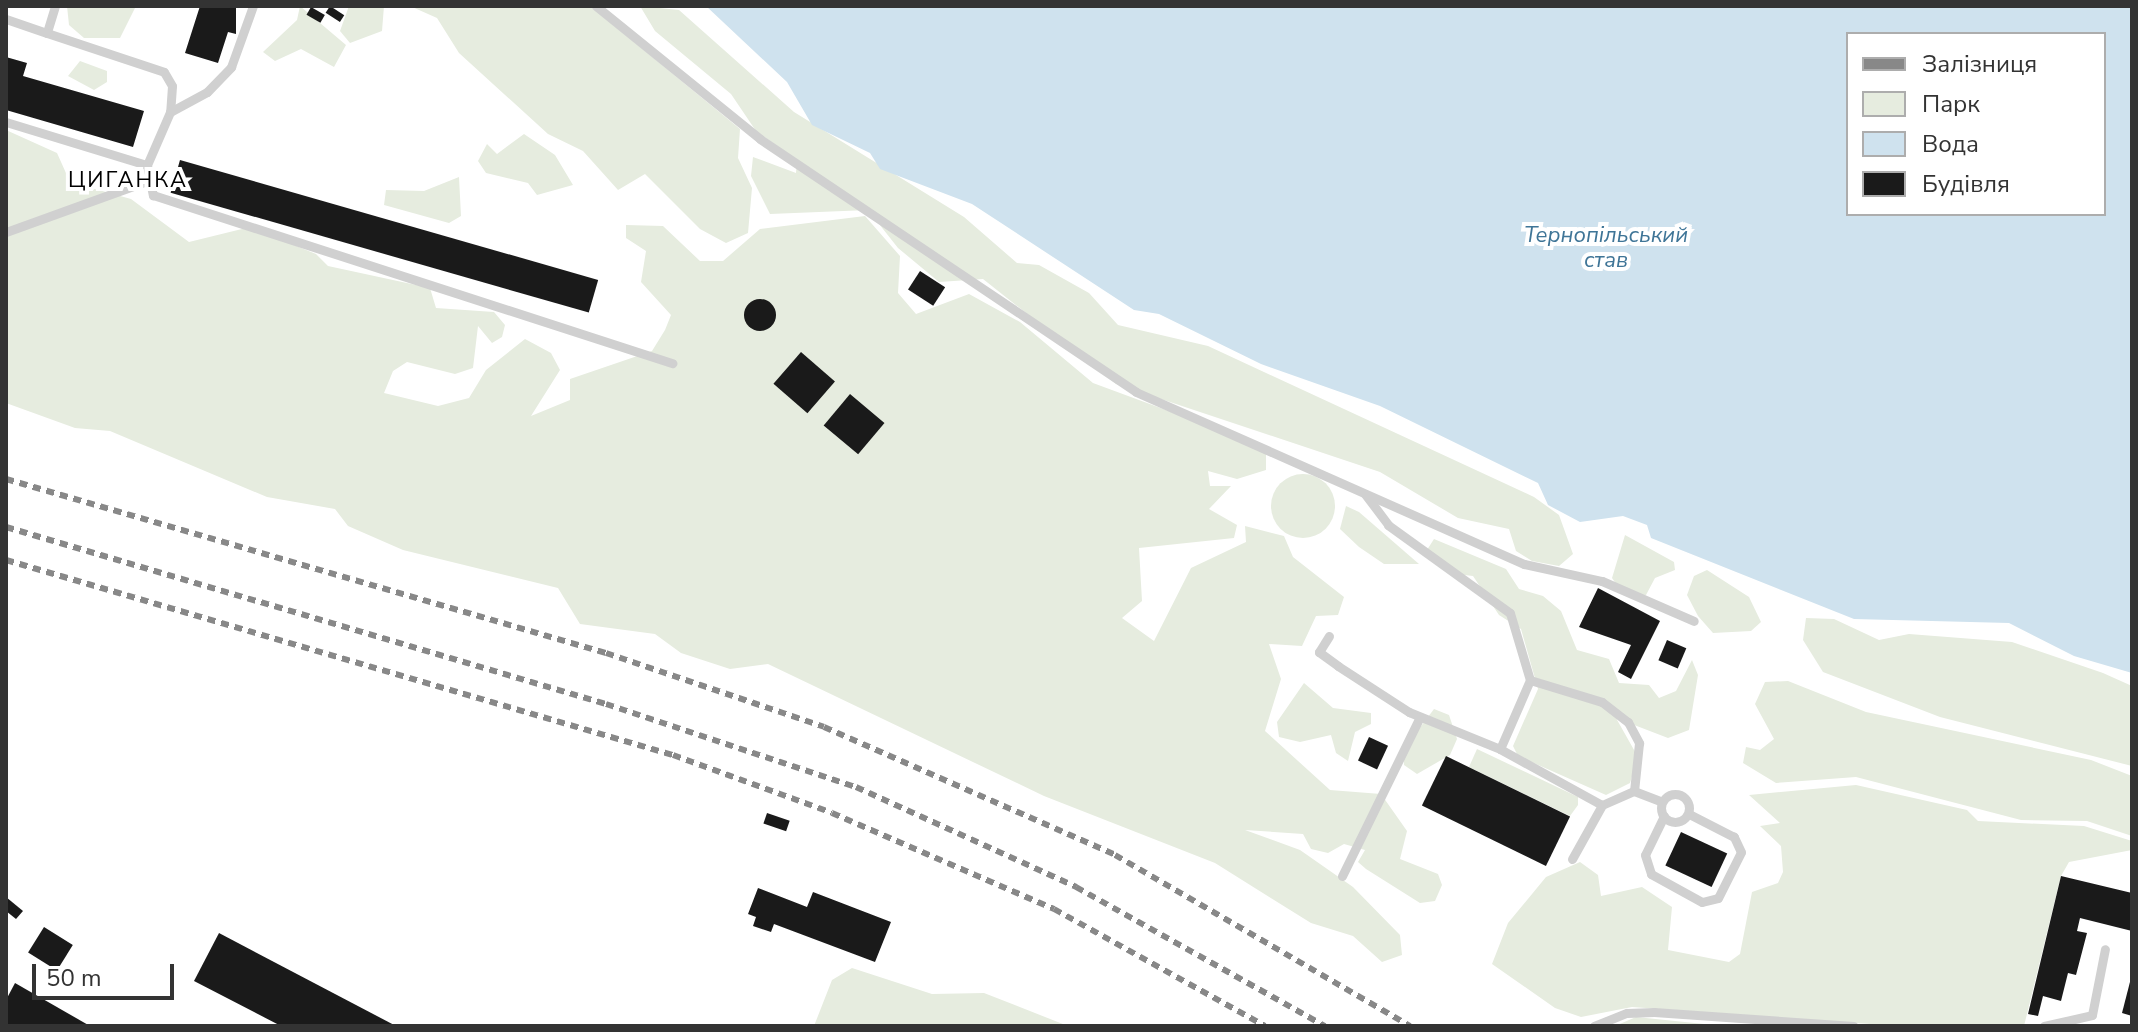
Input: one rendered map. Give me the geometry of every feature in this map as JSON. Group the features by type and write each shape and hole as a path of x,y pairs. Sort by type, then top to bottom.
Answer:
{"lane":[{"path":"47,33 55,6"},
{"path":"170,112 207,92 231,67 253,6"},
{"path":"596,6 760,139 1074,354 1136,392 1524,564 1602,581 1694,621"},
{"path":"6,19 164,72 172,86 170,112 147,165 153,195 672,363"},
{"path":"6,122 147,165"},
{"path":"6,232 150,180"},
{"path":"1363,491 1388,525 1510,613 1530,680 1500,749"},
{"path":"1329,636 1319,652 1420,717 1500,749 1602,805"},
{"path":"1530,680 1602,702 1628,722 1639,743 1634,791"},
{"path":"1342,876 1420,717"},
{"path":"1572,859 1602,805 1634,791 1662,802 1681,795 1689,814 1734,837 1741,852 1718,898 1702,902 1651,874 1645,855 1664,816 1662,802"},
{"path":"1664,816 1681,822 1689,814"},
{"path":"2044,1026 2092,1015 2105,949"},
{"path":"1594,1026 1627,1013 1654,1012 1854,1026"}],"green space":[{"path":"67,6 136,6 120,38 84,38 69,25"},
{"path":"300,6 346,45 334,67 301,49 275,61 263,52 297,20"},
{"path":"349,6 384,6 382,31 350,43 340,31"},
{"path":"410,6 590,6 740,129 738,158 752,188 748,233 726,243 700,229 645,174 618,190 583,151 548,134 459,53 437,18"},
{"path":"640,6 679,10 794,112 964,217 1017,263 1039,265 1089,293 1118,325 1208,346 1534,497 1559,515 1573,554 1559,566 1532,561 1516,551 1509,529 1458,518 1380,472 1116,384 983,279 939,282 898,248 868,210 770,214 751,176 753,157 796,173 797,160 756,131 731,94 655,31"},
{"path":"80,61 107,71 107,82 94,90 68,76"},
{"path":"6,130 57,153 70,182 131,199 189,242 250,227 316,254 328,266 430,288 436,308 494,312 505,325 502,337 492,343 478,326 473,368 455,374 407,362 393,371 384,393 438,406 469,398 486,370 525,339 551,353 560,370 531,416 570,400 570,379 652,351 665,330 671,315 641,282 646,251 626,238 626,225 663,226 700,261 723,261 760,229 865,216 900,256 898,293 916,314 969,294 1020,322 1093,383 1266,447 1266,470 1237,479 1208,471 1210,486 1231,486 1209,509 1237,525 1234,538 1139,548 1142,601 1122,618 1154,641 1191,568 1246,542 1245,526 1284,536 1293,557 1344,597 1338,615 1316,616 1302,646 1269,644 1281,679 1265,731 1330,790 1381,794 1407,831 1400,859 1438,874 1442,885 1435,901 1420,903 1366,869 1358,862 1365,850 1344,844 1328,853 1311,849 1303,834 1245,830 1300,850 1353,887 1400,935 1402,955 1382,962 1353,936 1311,923 1215,863 1044,796 768,664 730,669 681,653 655,634 580,624 558,588 403,550 348,526 335,509 267,497 110,431 75,428 6,403"},
{"path":"524,134 555,155 573,185 537,195 528,183 486,173 478,161 487,144 497,154"},
{"path":"459,177 461,216 449,223 384,205 386,190 424,191"},
{"path":"1297,474 1309,474 1326,483 1333,494 1333,518 1326,529 1309,538 1297,538 1285,533 1276,524 1271,512 1271,500 1276,488 1285,479"},
{"path":"1346,506 1359,512 1419,564 1384,564 1359,547 1340,529"},
{"path":"1625,535 1674,562 1675,570 1655,578 1646,595 1623,594 1612,578"},
{"path":"1434,539 1506,569 1519,589 1543,596 1561,611 1577,650 1609,659 1619,683 1649,685 1659,698 1676,691 1692,660 1698,675 1689,730 1668,738 1616,718 1638,757 1630,783 1606,795 1518,756 1513,746 1538,689 1521,629 1499,615 1473,576 1448,573 1425,553"},
{"path":"1707,570 1749,597 1761,622 1751,631 1713,633 1698,616 1687,595 1694,576"},
{"path":"1806,618 1834,619 1879,640 1909,634 2012,642 2132,686 2132,766 1940,717 1823,672 1803,640"},
{"path":"1788,681 1866,712 2091,760 2132,776 2132,836 2087,821 2021,820 1856,777 1776,783 1743,763 1746,747 1760,750 1774,739 1755,704 1765,682"},
{"path":"1304,683 1333,708 1371,713 1371,724 1355,732 1348,761 1336,753 1331,735 1300,742 1279,737 1277,722"},
{"path":"1434,709 1449,715 1457,739 1450,755 1417,774 1404,765 1403,750"},
{"path":"1477,749 1578,797 1578,805 1570,816 1469,767"},
{"path":"1856,785 1967,810 1978,821 2084,826 2132,841 2132,850 2069,862 2061,876 2024,1026 1898,1026 1632,1007 1581,1017 1555,1008 1492,964 1508,923 1546,877 1580,862 1598,875 1601,896 1642,887 1672,907 1668,950 1729,962 1740,954 1752,892 1778,883 1783,872 1781,846 1760,826 1780,823 1749,795"},
{"path":"852,968 932,994 984,993 1068,1026 814,1026 832,980"},
{"path":"1636,1017 1714,1025 1765,1026 1615,1026"}],"water":[{"name":"Тернопільський став","path":"706,6 2132,6 2132,673 2074,656 2009,623 1854,619 1651,538 1647,525 1623,516 1580,522 1548,505 1538,483 1380,406 1261,364 1159,314 1134,310 972,204 880,169 870,153 812,125 787,82"}],"building":[{"path":"200,6 236,6 236,34 228,32 218,63 185,53"},
{"path":"330,6 344,15 340,22 326,13"},
{"path":"311,7 325,15 320,23 306,15"},
{"path":"6,57 27,63 23,76 144,111 133,147 6,110"},
{"path":"180,160 598,280 589,313 171,193"},
{"path":"920,271 945,287 933,306 908,289"},
{"path":"760,299 771,304 776,315 771,326 760,331 749,326 744,315 749,304"},
{"path":"801,352 835,382 807,413 773,384"},
{"path":"850,394 884,423 858,454 824,425"},
{"path":"1598,588 1660,621 1631,679 1618,672 1631,645 1579,627"},
{"path":"1667,640 1686,648 1678,668 1658,660"},
{"path":"1369,737 1388,746 1377,769 1358,761"},
{"path":"1446,756 1570,816 1546,866 1422,805"},
{"path":"767,813 790,821 786,831 763,823"},
{"path":"1681,832 1727,854 1712,887 1665,866"},
{"path":"2061,876 2132,893 2132,931 2080,918 2077,931 2087,933 2076,975 2068,973 2061,1001 2043,996 2038,1016 2028,1014"},
{"path":"758,888 807,907 813,892 891,922 875,962 774,924 771,932 753,926 756,917 748,914"},
{"path":"6,897 23,911 16,919 6,911"},
{"path":"44,927 73,945 57,970 28,952"},
{"path":"219,933 396,1026 281,1026 194,981"},
{"path":"2132,978 2132,1016 2122,1013"},
{"path":"15,983 90,1026 6,1026 6,1000"}],"railway":[{"path":"6,479 606,653 824,727 1115,855 1410,1026"},
{"path":"6,527 606,704 856,787 1076,887 1325,1026"},
{"path":"6,560 673,755 832,813 1054,909 1265,1026"}],"district":[{"name":"ЦИГАНКА","path":"128,181"}]}
